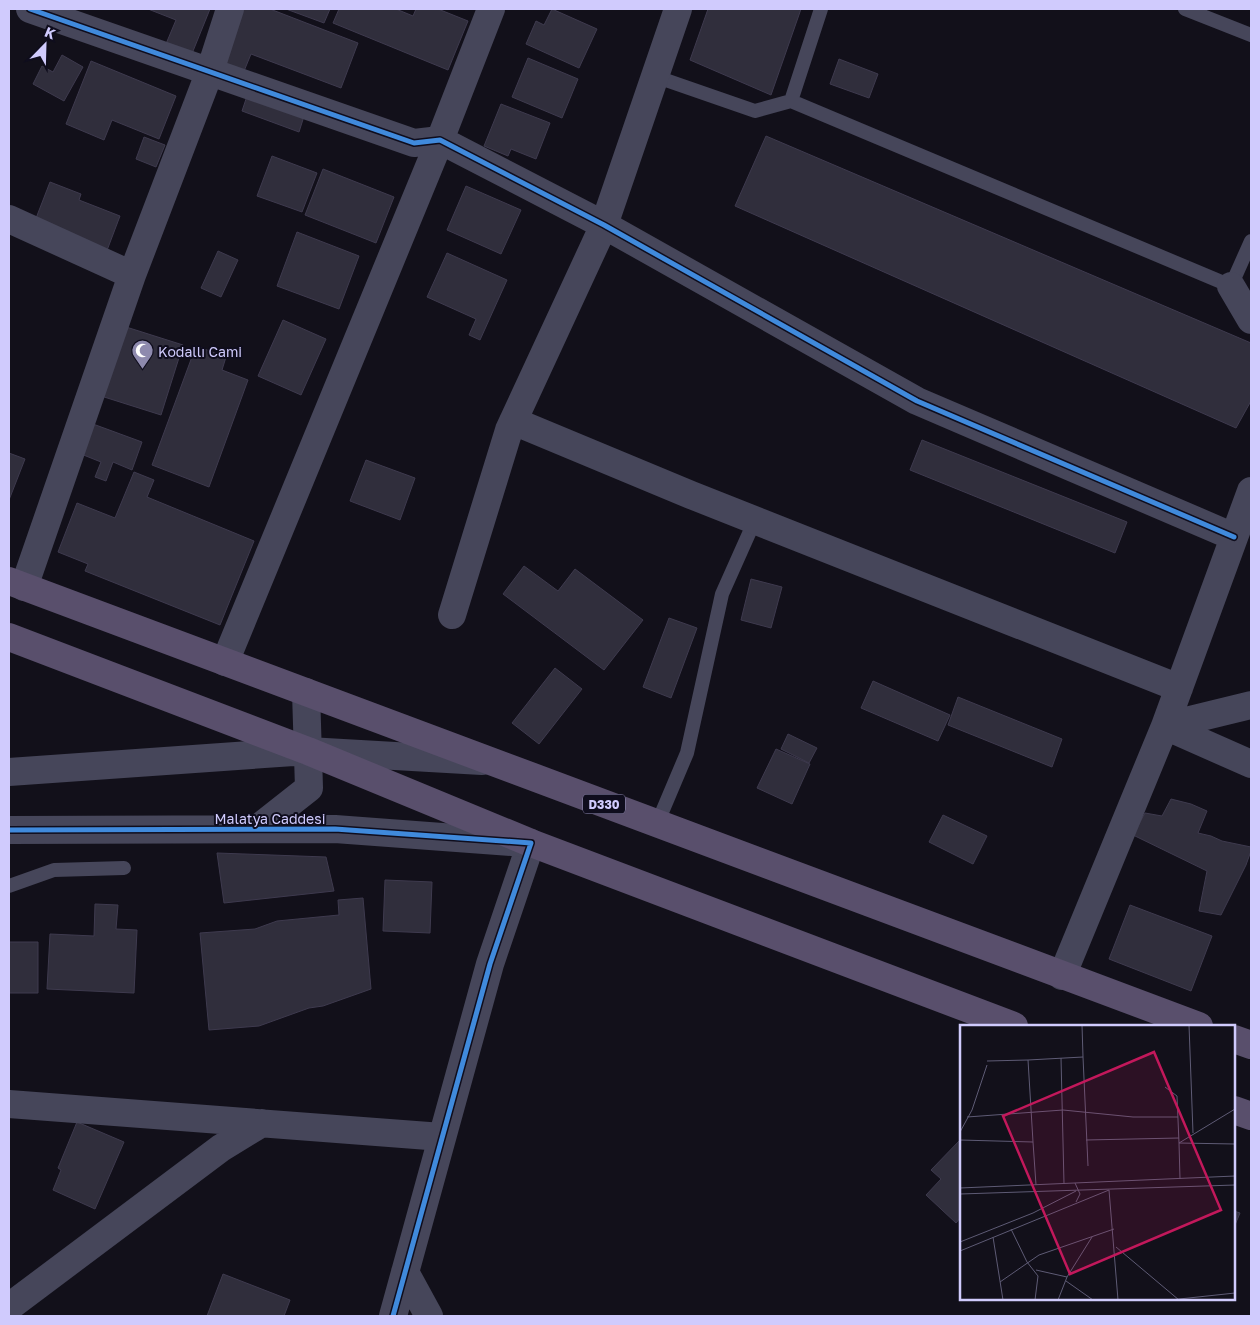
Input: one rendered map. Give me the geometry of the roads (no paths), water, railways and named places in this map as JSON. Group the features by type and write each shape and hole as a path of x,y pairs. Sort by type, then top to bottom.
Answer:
{"main road":[{"name":"D330","path":"16,584 1196,1025"},
{"path":"9,637 308,751 531,843 1011,1025"},
{"path":"1235,1039 1251,1046"},
{"path":"1235,1110 1251,1116"}],"street":[{"path":"30,9 414,143 440,140 604,225 917,401 1234,537"},
{"path":"16,584 210,71 230,9"},
{"path":"224,662 440,140 491,9"},
{"path":"452,615 509,430 604,225 678,9"},
{"path":"9,219 132,275"},
{"path":"1231,286 1251,320"},
{"path":"513,422 1179,688"},
{"path":"1062,976 1165,726 1251,491"},
{"path":"257,829 309,788 306,692"},
{"path":"1165,726 1251,705"},
{"path":"1165,726 1251,764"},
{"path":"9,772 308,751 489,761"},
{"name":"Malatya Caddesi","path":"9,830 335,829 531,843"},
{"path":"392,1316 490,964 531,843"},
{"path":"9,1104 442,1137"},
{"path":"9,1307 221,1148 262,1123"},
{"path":"405,1272 429,1316"}],"lane":[{"path":"791,101 822,9"},
{"path":"1185,9 1251,35"},
{"path":"654,76 755,111 791,101 1231,286 1251,242"},
{"path":"657,824 687,752 722,594 755,520"},
{"path":"9,886 54,870 124,868"}],"place":[{"name":"Kodallı Cami","path":"142,370"}]}
